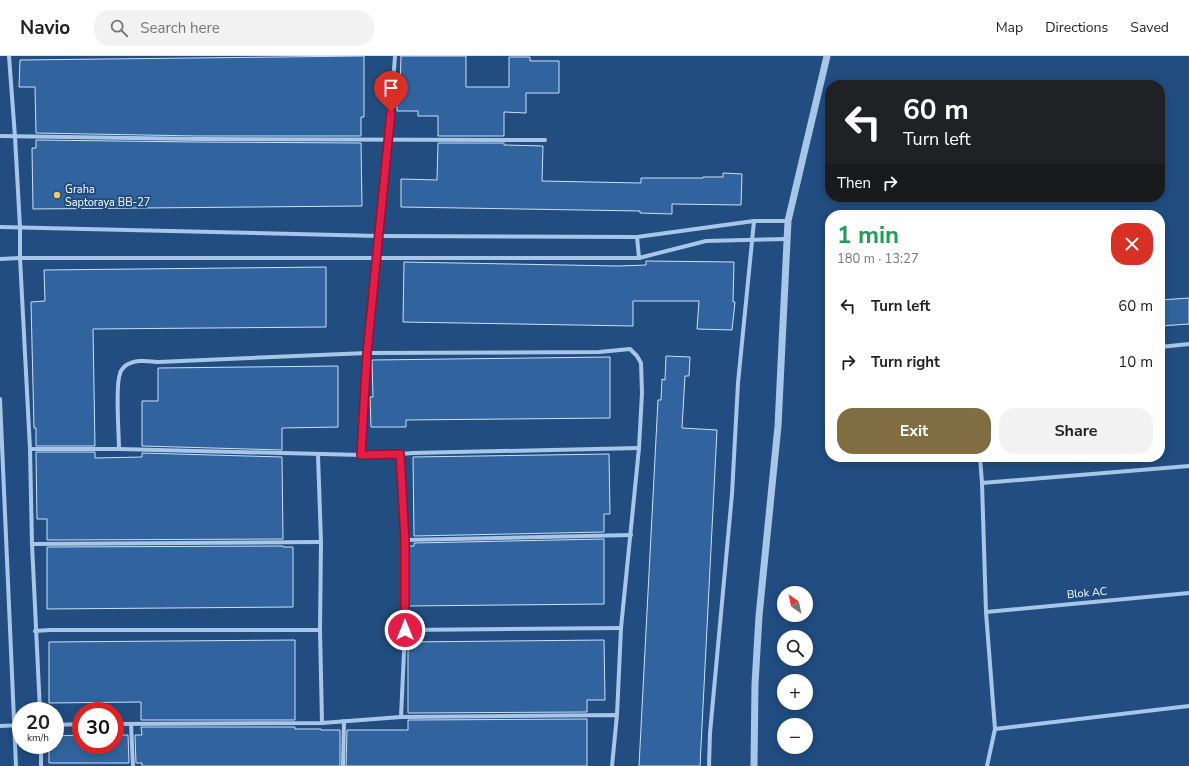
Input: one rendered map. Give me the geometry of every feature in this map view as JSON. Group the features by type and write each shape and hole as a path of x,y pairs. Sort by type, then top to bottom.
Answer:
{"street":[{"path":"9,56 20,227 20,258 30,449 35,631 39,702"},
{"path":"361,455 367,353 389,139 395,56"},
{"path":"754,766 758,616 777,433 782,369 788,221 826,56"},
{"path":"0,136 197,139 545,140"},
{"path":"0,227 379,236 637,237 754,221 788,221"},
{"path":"709,766 710,733 732,494 738,383 754,221"},
{"path":"637,237 639,258"},
{"path":"0,259 639,258 706,241 787,239"},
{"path":"1165,346 1189,344"},
{"path":"119,449 119,374 125,367 135,362 144,360 158,362 367,353 598,352 630,350 637,356 641,363 642,373 639,448 621,628 617,715 612,766"},
{"path":"0,400 14,702"},
{"path":"30,449 119,449 361,455 639,448"},
{"path":"400,454 405,540 405,630 402,717"},
{"path":"318,455 322,542 320,630 322,723"},
{"path":"980,462 986,612 995,729 987,766"},
{"path":"982,483 1189,466"},
{"path":"405,540 630,535"},
{"path":"32,544 322,542"},
{"name":"Blok AC","path":"986,612 1189,593"},
{"path":"405,630 621,628"},
{"path":"35,631 320,630"},
{"path":"995,729 1189,706"},
{"path":"124,724 322,723 402,717 617,715"},
{"path":"343,766 344,721"},
{"path":"131,724 133,766"},
{"path":"0,726 12,726"},
{"path":"16,754 16,766"},
{"path":"41,754 41,766"}],"building":[{"path":"364,56 364,117 361,117 361,136 197,136 36,133 35,87 19,87 20,60"},
{"path":"401,56 466,56 466,87 509,87 509,57 530,57 530,61 559,61 559,93 526,93 526,113 504,112 504,136 438,136 438,116 418,116 418,111 397,111 397,89 400,89"},
{"path":"36,140 361,143 362,206 33,209 32,148 36,148"},
{"path":"438,143 504,143 504,145 543,146 542,181 641,183 641,178 703,178 723,177 723,173 742,174 741,205 672,204 672,214 640,213 640,211 401,207 401,179 437,180"},
{"path":"646,261 734,262 733,302 735,302 732,330 697,329 699,301 633,301 633,326 403,322 404,262 618,266 646,265"},
{"path":"326,267 326,327 93,329 95,446 36,446 36,428 34,428 31,302 45,301 44,270"},
{"path":"1189,298 1189,324 1165,326 1165,300"},
{"path":"666,356 690,357 689,376 685,376 682,428 717,430 700,766 639,766 658,400 661,400 662,379 665,380"},
{"path":"610,357 610,418 406,420 406,427 371,427 370,397 373,397 372,360"},
{"path":"338,366 338,427 282,428 282,450 142,446 142,401 158,401 158,368"},
{"path":"36,452 95,452 95,458 142,457 142,453 282,457 283,539 47,540 47,519 37,519"},
{"path":"609,454 610,514 604,514 604,532 414,536 413,457"},
{"path":"604,539 604,604 408,606 408,546 414,546 414,543"},
{"path":"47,547 293,547 293,607 47,609"},
{"path":"295,640 295,720 141,720 141,702 49,702 49,642"},
{"path":"604,640 605,700 587,700 587,712 408,713 408,642"},
{"path":"587,719 587,766 346,766 347,730 408,730 408,720"},
{"path":"141,727 295,727 295,729 340,730 340,766 142,766 142,763 136,763 135,735 142,735"},
{"path":"72,735 72,754 124,754 124,735 128,735 129,763 49,763 49,754 64,754 64,736"}],"place":[{"name":"Graha Saptoraya BB-27","path":"57,195"}],"route":[{"path":"391,112 367,353 361,455 400,454 405,540 405,630"}]}
